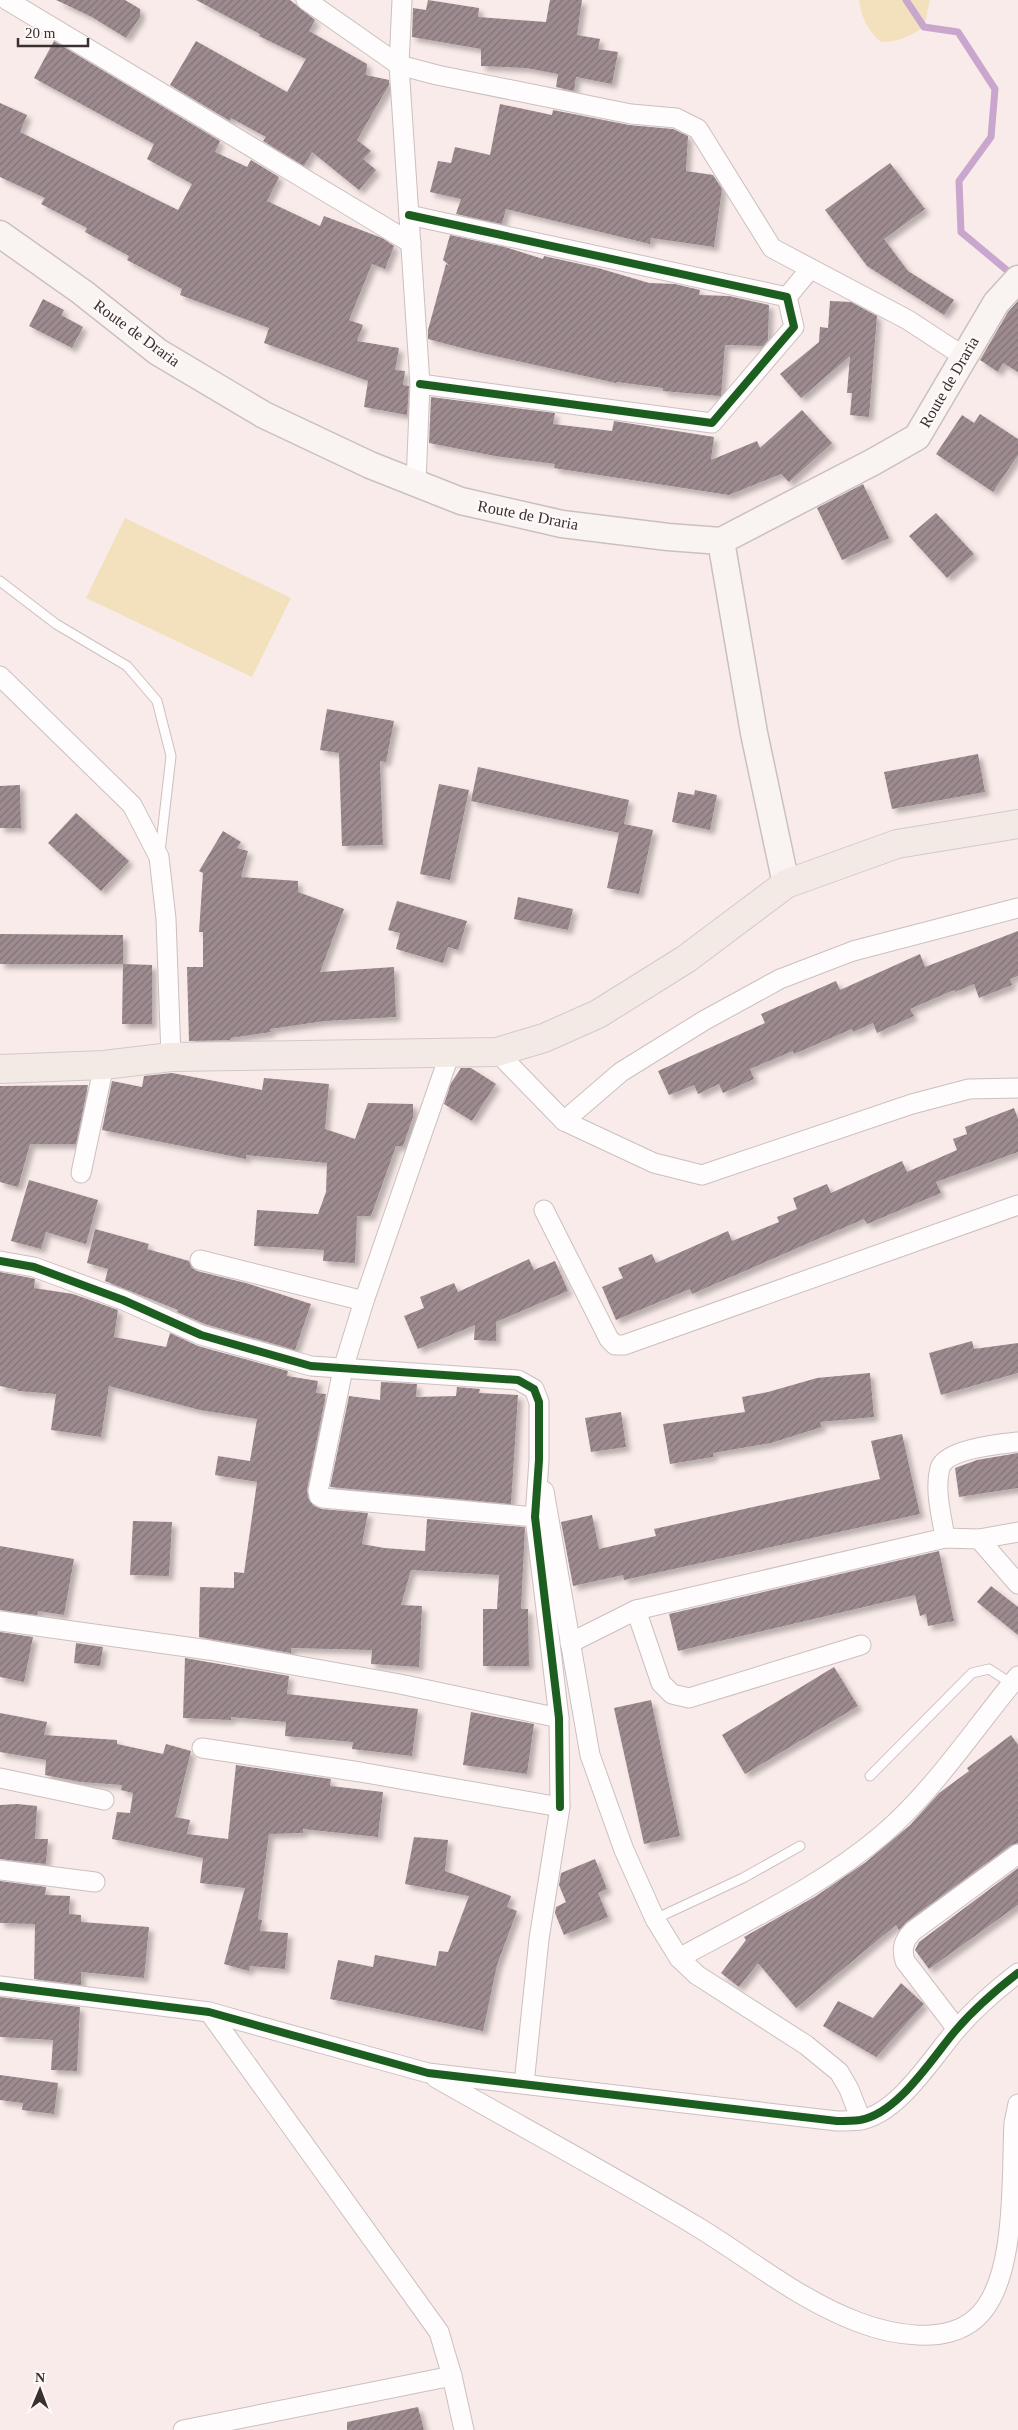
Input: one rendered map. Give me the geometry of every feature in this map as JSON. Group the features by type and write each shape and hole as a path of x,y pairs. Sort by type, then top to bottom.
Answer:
{"main road":[{"name":"Route de Draria","path":"3,243 82,292 158,352 174,362 264,415 370,465 461,501 562,524 668,537 721,540 873,462 917,437 963,356 996,303 1018,279"},
{"path":"721,540 754,733 786,884"},
{"path":"0,1070 104,1065 171,1057 497,1052 544,1038 598,1014 686,959 786,884 898,844 1018,824"}],"street":[{"path":"6,0 410,243"},
{"path":"306,0 399,65 436,75 631,114 676,118 698,129 772,248 908,320 963,356"},
{"path":"402,0 399,65 420,384 416,483"},
{"path":"408,215 787,298"},
{"path":"787,298 810,269"},
{"path":"420,384 712,423 794,327 787,298"},
{"path":"0,676 132,806 159,857 166,919 171,1057"},
{"path":"564,1122 621,1072 705,1020 780,979 853,951 1018,908"},
{"path":"497,1052 564,1122 654,1163 702,1175 912,1104 969,1089 1018,1088"},
{"path":"450,1053 364,1302 343,1369 318,1491 319,1496 535,1517"},
{"path":"81,1173 104,1065"},
{"path":"544,1210 609,1339 615,1345 624,1345 1018,1205"},
{"path":"0,1260 34,1268 123,1300 201,1335 311,1366 518,1380 534,1389 539,1402 539,1460 535,1517 559,1718 560,1806 539,1938 524,2084"},
{"path":"200,1260 364,1302"},
{"path":"945,1538 938,1488 940,1468 946,1459 977,1448 1018,1442"},
{"path":"539,1460 590,1755 624,1850 655,1919 679,1958 697,1975 821,2055 839,2072 849,2089 861,2120"},
{"path":"570,1643 636,1610 945,1538 979,1539 1018,1532"},
{"path":"979,1539 1018,1584"},
{"path":"636,1610 661,1683 672,1694 689,1698 861,1644"},
{"path":"0,1621 218,1652 400,1684 559,1718"},
{"path":"679,1958 810,1885 863,1850 884,1833 923,1794 1015,1680"},
{"path":"202,1748 360,1772 560,1806"},
{"path":"0,1778 104,1800"},
{"path":"957,2029 905,1961 902,1948 904,1941 913,1931 1018,1854"},
{"path":"0,1870 95,1882"},
{"path":"0,1986 208,2012 428,2073 809,2119 861,2120 883,2109 906,2092 957,2029 990,1995 1018,1972"},
{"path":"208,2012 439,2332 452,2376 464,2430"},
{"path":"428,2073 695,2226 825,2307 858,2322 911,2334 939,2334 960,2330 976,2318 991,2299 1006,2259 1014,2123 1018,2104"},
{"path":"184,2430 452,2376"}],"lane":[{"path":"0,581 56,624 127,666 157,701 171,756 159,857"},
{"path":"870,1776 972,1673 989,1669 1015,1680"},
{"path":"655,1919 743,1878 800,1846"}],"shaded area":[{"path":"859,0 930,0 924,27 904,38 881,42 866,23 861,12"},
{"path":"125,518 291,598 252,677 86,598"}],"building":[{"path":"56,0 125,0 140,9 140,17 126,38 92,17"},
{"path":"196,0 290,0 315,20 309,31 367,64 366,75 389,80 389,85 357,140 371,151 363,159 376,170 359,190 312,152 304,166 263,141 266,137 231,118 230,121 170,85 196,41 287,92 306,59 259,36 260,34"},
{"path":"428,0 479,8 478,17 546,22 550,0 582,0 577,35 600,39 598,49 618,52 612,84 576,77 574,91 556,87 558,74 526,68 481,66 481,49 412,37 413,8 426,10"},
{"path":"54,41 220,141 215,152 247,167 251,160 279,177 267,201 320,226 324,216 382,238 394,246 385,269 372,264 349,320 363,325 357,341 399,348 395,370 405,371 403,385 409,386 407,415 364,407 368,381 264,343 269,328 180,295 182,289 127,260 129,256 85,232 87,228 41,204 45,198 0,177 0,103 27,115 20,132 178,210 192,184 147,159 154,144 34,78"},
{"path":"500,104 552,115 553,110 629,125 673,129 688,136 686,171 713,175 722,189 714,247 651,238 650,244 506,209 502,224 456,214 461,199 430,192 438,161 451,163 455,147 490,155"},
{"path":"890,163 925,209 884,239 908,271 954,300 944,315 867,266 825,210"},
{"path":"450,235 505,247 543,259 544,256 598,268 649,283 675,284 700,290 699,295 729,296 769,305 768,340 763,346 725,345 721,396 663,391 663,388 616,383 428,339 428,330 446,264 450,266 443,260"},
{"path":"43,299 64,310 61,315 83,327 72,348 29,326"},
{"path":"830,301 851,302 877,316 869,417 850,415 852,393 847,393 850,356 801,398 780,374 819,342 820,327 828,328"},
{"path":"1018,301 1018,372 1003,363 998,372 980,360 1008,312"},
{"path":"431,397 555,413 553,424 612,431 614,421 714,437 711,460 757,441 760,448 802,410 832,443 789,482 781,474 729,495 554,468 555,464 495,456 429,443"},
{"path":"980,414 1018,439 1018,455 993,492 936,454 962,415 974,423"},
{"path":"863,484 889,538 842,560 817,508"},
{"path":"936,513 974,554 947,578 909,536"},
{"path":"327,709 394,721 386,762 380,761 383,845 342,846 339,753 320,750"},
{"path":"978,754 985,792 892,809 884,772"},
{"path":"478,767 629,800 624,824 653,830 639,894 607,888 619,833 471,801"},
{"path":"439,784 469,790 450,880 420,874"},
{"path":"20,785 21,828 0,828 0,786"},
{"path":"695,790 717,795 710,830 672,822 678,792 694,795"},
{"path":"76,813 129,861 101,891 48,843"},
{"path":"223,831 241,842 237,848 248,851 241,877 298,881 298,892 344,909 320,972 394,967 396,1017 325,1021 270,1029 271,1032 230,1038 230,1040 189,1041 187,967 203,967 203,932 199,932 203,873 199,871"},
{"path":"518,897 573,909 568,930 514,919"},
{"path":"397,901 467,921 458,950 448,947 443,963 396,949 400,933 388,930"},
{"path":"1018,931 1018,976 1010,979 1012,985 979,998 974,984 955,992 954,990 910,1009 914,1016 877,1033 873,1023 853,1032 852,1029 794,1054 793,1051 750,1069 754,1079 723,1093 719,1084 698,1094 694,1085 669,1095 658,1071 765,1023 761,1014 836,981 840,990 920,954 925,967"},
{"path":"0,934 123,935 123,964 0,964"},
{"path":"123,964 152,965 152,1024 122,1024"},
{"path":"461,1068 471,1068 496,1084 472,1121 444,1104 451,1083"},
{"path":"172,1073 262,1090 264,1078 329,1084 325,1129 355,1139 368,1103 413,1104 413,1117 403,1146 396,1146 371,1216 357,1216 355,1263 323,1261 324,1250 254,1246 257,1210 318,1214 326,1192 327,1163 246,1155 246,1159 102,1130 112,1081 142,1087 144,1076"},
{"path":"88,1085 76,1144 30,1144 18,1187 0,1182 0,1086"},
{"path":"1014,1108 1018,1119 1018,1152 936,1182 941,1193 867,1224 864,1219 692,1294 690,1289 616,1320 602,1287 623,1278 618,1268 652,1254 656,1263 728,1231 732,1241 779,1222 777,1217 797,1209 793,1198 827,1184 831,1193 902,1161 907,1172 957,1150 953,1139 967,1134 965,1127"},
{"path":"29,1180 98,1200 86,1244 46,1232 41,1249 11,1241"},
{"path":"95,1229 149,1244 147,1249 189,1261 192,1268 197,1271 246,1283 311,1304 295,1350 205,1324 177,1312 178,1310 105,1281 108,1269 87,1263"},
{"path":"529,1259 534,1270 555,1261 568,1291 496,1322 496,1341 474,1340 475,1325 418,1349 404,1316 424,1308 420,1297 454,1283 458,1292"},
{"path":"0,1272 35,1279 34,1288 73,1294 118,1310 114,1337 166,1347 170,1333 198,1346 288,1371 287,1376 318,1381 316,1393 326,1394 307,1489 308,1498 314,1506 322,1509 368,1513 362,1544 384,1548 425,1551 427,1519 525,1527 521,1609 528,1609 529,1666 483,1666 483,1609 497,1609 499,1575 411,1570 401,1605 422,1606 419,1667 371,1664 372,1650 291,1648 291,1653 199,1637 200,1587 234,1588 234,1572 244,1573 257,1482 215,1475 218,1456 250,1461 257,1419 200,1410 109,1386 101,1437 51,1430 56,1394 18,1391 0,1386"},
{"path":"972,1341 974,1349 1018,1343 1018,1373 941,1395 929,1353"},
{"path":"870,1373 874,1417 820,1422 822,1427 771,1443 713,1453 713,1457 670,1464 663,1424 745,1412 742,1397 768,1392 817,1378"},
{"path":"381,1382 417,1384 416,1397 456,1396 457,1387 480,1389 479,1393 518,1395 511,1504 330,1487 349,1396 380,1400"},
{"path":"621,1412 626,1447 591,1452 585,1418"},
{"path":"902,1434 920,1514 624,1580 623,1575 573,1586 561,1522 592,1515 599,1549 656,1536 654,1529 880,1479 871,1441"},
{"path":"1018,1453 1018,1488 959,1497 955,1468 977,1460"},
{"path":"133,1521 172,1522 169,1576 130,1575"},
{"path":"0,1546 74,1559 64,1615 38,1611 37,1615 0,1610"},
{"path":"939,1551 954,1621 928,1626 926,1614 920,1616 915,1595 678,1651 669,1614"},
{"path":"991,1586 1018,1607 1018,1635 977,1602"},
{"path":"0,1632 33,1637 24,1682 0,1677"},
{"path":"76,1643 103,1647 100,1666 74,1663"},
{"path":"185,1658 289,1676 287,1694 418,1709 412,1756 352,1749 353,1742 285,1736 286,1722 231,1717 231,1720 183,1718"},
{"path":"834,1667 858,1706 745,1774 722,1735"},
{"path":"651,1700 680,1836 644,1844 614,1708"},
{"path":"471,1712 534,1724 527,1774 463,1765"},
{"path":"0,1713 47,1722 44,1735 117,1740 117,1744 163,1754 166,1744 191,1751 175,1817 190,1820 187,1834 228,1839 236,1765 331,1779 330,1786 383,1792 378,1837 303,1829 303,1833 269,1834 258,1919 262,1920 260,1931 288,1933 285,1969 250,1966 249,1971 224,1964 245,1888 200,1883 203,1858 112,1839 117,1812 130,1813 133,1793 121,1790 122,1785 81,1782 45,1775 46,1760 0,1752"},
{"path":"1011,1735 1018,1745 1018,1843 1011,1845 906,1922 899,1930 896,1925 796,2008 758,1963 739,1987 721,1973 746,1940 744,1937 816,1896 866,1862 910,1825 939,1793 969,1771 967,1768"},
{"path":"0,1805 37,1806 35,1839 48,1839 46,1864 0,1859"},
{"path":"414,1837 448,1840 445,1871 511,1896 507,1907 517,1911 497,1965 483,2031 330,1999 338,1960 373,1967 375,1955 436,1966 439,1951 448,1952 469,1896 405,1884"},
{"path":"595,1859 607,1889 598,1893 608,1917 564,1935 555,1913 556,1907 566,1902 559,1885 561,1873"},
{"path":"1018,1868 1018,1905 929,1969 915,1950 919,1942"},
{"path":"0,1881 46,1887 45,1895 70,1896 69,1914 81,1915 81,1922 149,1927 144,1978 81,1972 81,1985 34,1979 35,1924 0,1923"},
{"path":"901,1983 924,2004 876,2057 823,2026 838,2001 873,2018"},
{"path":"0,1997 80,2007 77,2071 51,2070 53,2040 0,2037"},
{"path":"0,2075 58,2083 54,2114 22,2110 23,2103 0,2100"},
{"path":"418,2407 424,2430 347,2430 347,2422"}],"waterway":[{"path":"906,0 924,27 958,32 995,89 991,137 959,181 961,232 1015,277"}],"cycle path":[{"path":"409,215 787,297 794,327 712,423 420,384"},
{"path":"0,1261 34,1267 123,1300 201,1335 311,1366 518,1380 534,1389 539,1402 539,1460 535,1517 559,1718 560,1807"},
{"path":"0,1986 209,2012 428,2073 842,2121 860,2120 874,2116 888,2107 913,2083 971,2014 1018,1973"}]}
